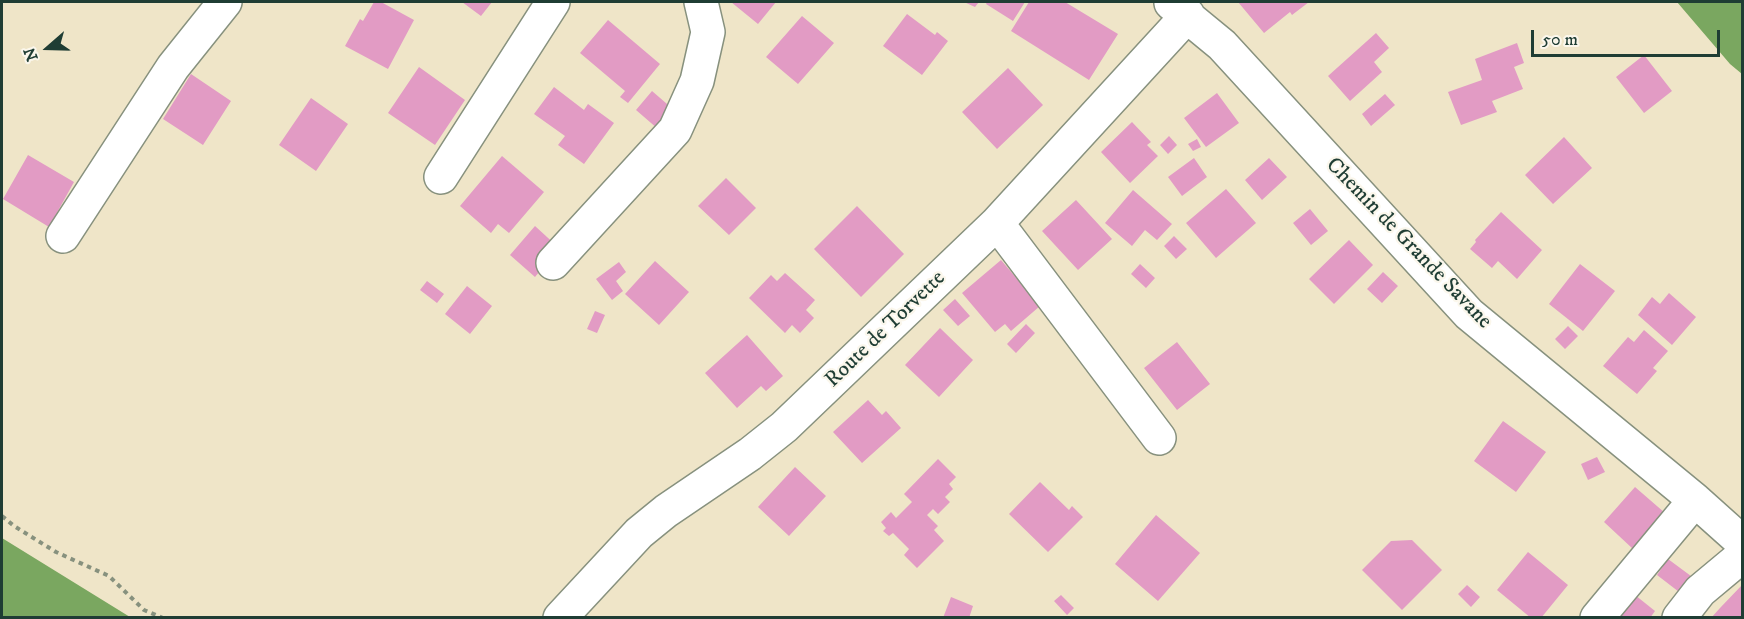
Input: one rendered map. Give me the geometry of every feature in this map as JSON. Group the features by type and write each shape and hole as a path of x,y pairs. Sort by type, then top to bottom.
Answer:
{"street":[{"path":"63,237 172,67 225,2"},
{"path":"441,177 553,2"},
{"path":"553,263 675,130 697,81 708,32 701,2"},
{"name":"Route de Torvette","path":"560,618 639,533 666,511 750,454 784,427 997,223 1178,8"},
{"name":"Chemin de Grande Savane","path":"1178,8 1222,45 1469,314 1743,542"},
{"path":"997,223 1159,438"},
{"path":"1597,618 1695,500"},
{"path":"1679,618 1700,591 1743,556"}],"path":[{"path":"2,516 56,552 109,576 144,610 163,618"}],"green space":[{"path":"1677,2 1742,2 1742,74 1730,64"},
{"path":"2,538 130,617 2,617"}],"building":[{"path":"374,2 381,2 414,20 388,69 345,46 360,19 363,21"},
{"path":"462,2 492,2 481,16"},
{"path":"731,2 776,2 758,24"},
{"path":"964,2 979,2 975,7"},
{"path":"987,2 1025,2 1013,21 986,4"},
{"path":"1029,2 1065,2 1118,34 1089,80 1011,31"},
{"path":"1238,2 1309,2 1292,15 1290,12 1264,33"},
{"path":"907,14 935,35 937,32 948,41 922,75 883,46"},
{"path":"802,16 834,43 798,84 766,57"},
{"path":"608,20 660,64 628,103 620,97 625,91 580,53"},
{"path":"1376,33 1389,48 1374,62 1382,72 1350,101 1328,76"},
{"path":"1517,43 1524,63 1514,67 1523,89 1492,101 1497,112 1461,125 1448,92 1482,80 1475,59"},
{"path":"1644,55 1672,91 1644,113 1616,77"},
{"path":"419,67 465,100 435,145 388,113"},
{"path":"1008,68 1043,105 997,149 962,112"},
{"path":"191,74 231,101 203,145 163,119"},
{"path":"554,87 584,110 588,104 614,123 584,164 558,145 565,136 534,114"},
{"path":"652,91 674,110 658,129 636,110"},
{"path":"1217,93 1239,123 1206,147 1184,118"},
{"path":"1385,94 1395,105 1371,126 1362,114"},
{"path":"311,98 348,124 316,171 279,145"},
{"path":"1132,122 1151,142 1147,145 1158,156 1130,183 1101,152"},
{"path":"1169,136 1177,145 1168,154 1160,145"},
{"path":"1564,137 1592,168 1553,204 1525,175"},
{"path":"1197,139 1201,147 1193,151 1188,144"},
{"path":"28,155 74,182 49,227 3,199"},
{"path":"502,156 544,192 509,233 498,224 491,233 460,206"},
{"path":"1194,158 1207,177 1182,196 1168,177"},
{"path":"1269,158 1287,177 1262,200 1245,180"},
{"path":"726,178 756,208 729,235 698,206"},
{"path":"1226,189 1256,223 1216,258 1186,223"},
{"path":"1133,190 1172,224 1157,240 1145,230 1132,246 1105,223"},
{"path":"1076,200 1112,239 1078,270 1042,231"},
{"path":"857,206 904,254 861,297 814,249"},
{"path":"1310,209 1328,231 1311,245 1293,223"},
{"path":"1501,212 1542,250 1517,279 1498,261 1492,268 1470,249 1476,242 1475,240"},
{"path":"535,226 559,248 535,277 510,255"},
{"path":"1174,236 1187,249 1176,259 1164,246"},
{"path":"1349,240 1373,265 1334,304 1309,279"},
{"path":"1001,260 1040,306 1011,331 1005,324 995,332 962,293"},
{"path":"655,261 689,292 659,325 625,294"},
{"path":"619,262 626,272 616,281 623,291 612,300 596,279"},
{"path":"1140,264 1155,278 1146,288 1131,274"},
{"path":"1580,264 1615,291 1583,331 1549,304"},
{"path":"1383,272 1398,286 1382,303 1367,289"},
{"path":"785,273 815,300 806,310 814,318 800,333 792,325 785,333 749,298 771,275 777,281"},
{"path":"427,281 444,294 437,303 420,290"},
{"path":"467,286 492,306 470,334 445,314"},
{"path":"1669,293 1696,317 1672,345 1638,315 1652,297 1660,304"},
{"path":"955,299 970,316 958,326 943,310"},
{"path":"595,311 605,315 597,333 587,329"},
{"path":"1026,324 1035,333 1016,353 1007,344"},
{"path":"1568,326 1578,336 1565,349 1555,339"},
{"path":"940,328 973,360 939,397 905,365"},
{"path":"1644,330 1668,351 1653,368 1657,371 1637,394 1603,366 1628,337 1634,342"},
{"path":"747,335 783,376 766,391 761,386 737,408 705,373"},
{"path":"1177,342 1210,384 1177,410 1144,368"},
{"path":"868,400 882,415 886,411 901,428 862,463 833,432"},
{"path":"1503,421 1546,452 1516,492 1474,461"},
{"path":"1597,457 1605,472 1588,480 1581,464"},
{"path":"938,459 956,477 949,484 953,489 945,497 950,502 938,514 933,509 927,515 938,526 934,530 944,541 917,568 904,555 909,549 893,533 889,536 883,531 886,528 881,522 891,512 896,518 912,502 904,494"},
{"path":"795,467 826,496 789,536 758,507"},
{"path":"1040,482 1069,510 1072,506 1083,517 1048,552 1009,514"},
{"path":"1635,487 1665,513 1633,549 1604,522"},
{"path":"1156,515 1200,553 1158,601 1115,564"},
{"path":"1412,540 1442,570 1402,610 1362,570 1391,541"},
{"path":"1528,552 1568,585 1541,618 1531,618 1497,590"},
{"path":"1668,559 1695,579 1683,595 1657,575"},
{"path":"1467,585 1480,597 1471,607 1458,594"},
{"path":"1742,585 1742,618 1711,618 1720,608"},
{"path":"1061,595 1074,608 1067,615 1054,601"},
{"path":"1635,595 1655,611 1650,618 1617,618"},
{"path":"951,597 973,606 969,618 943,618"}]}
